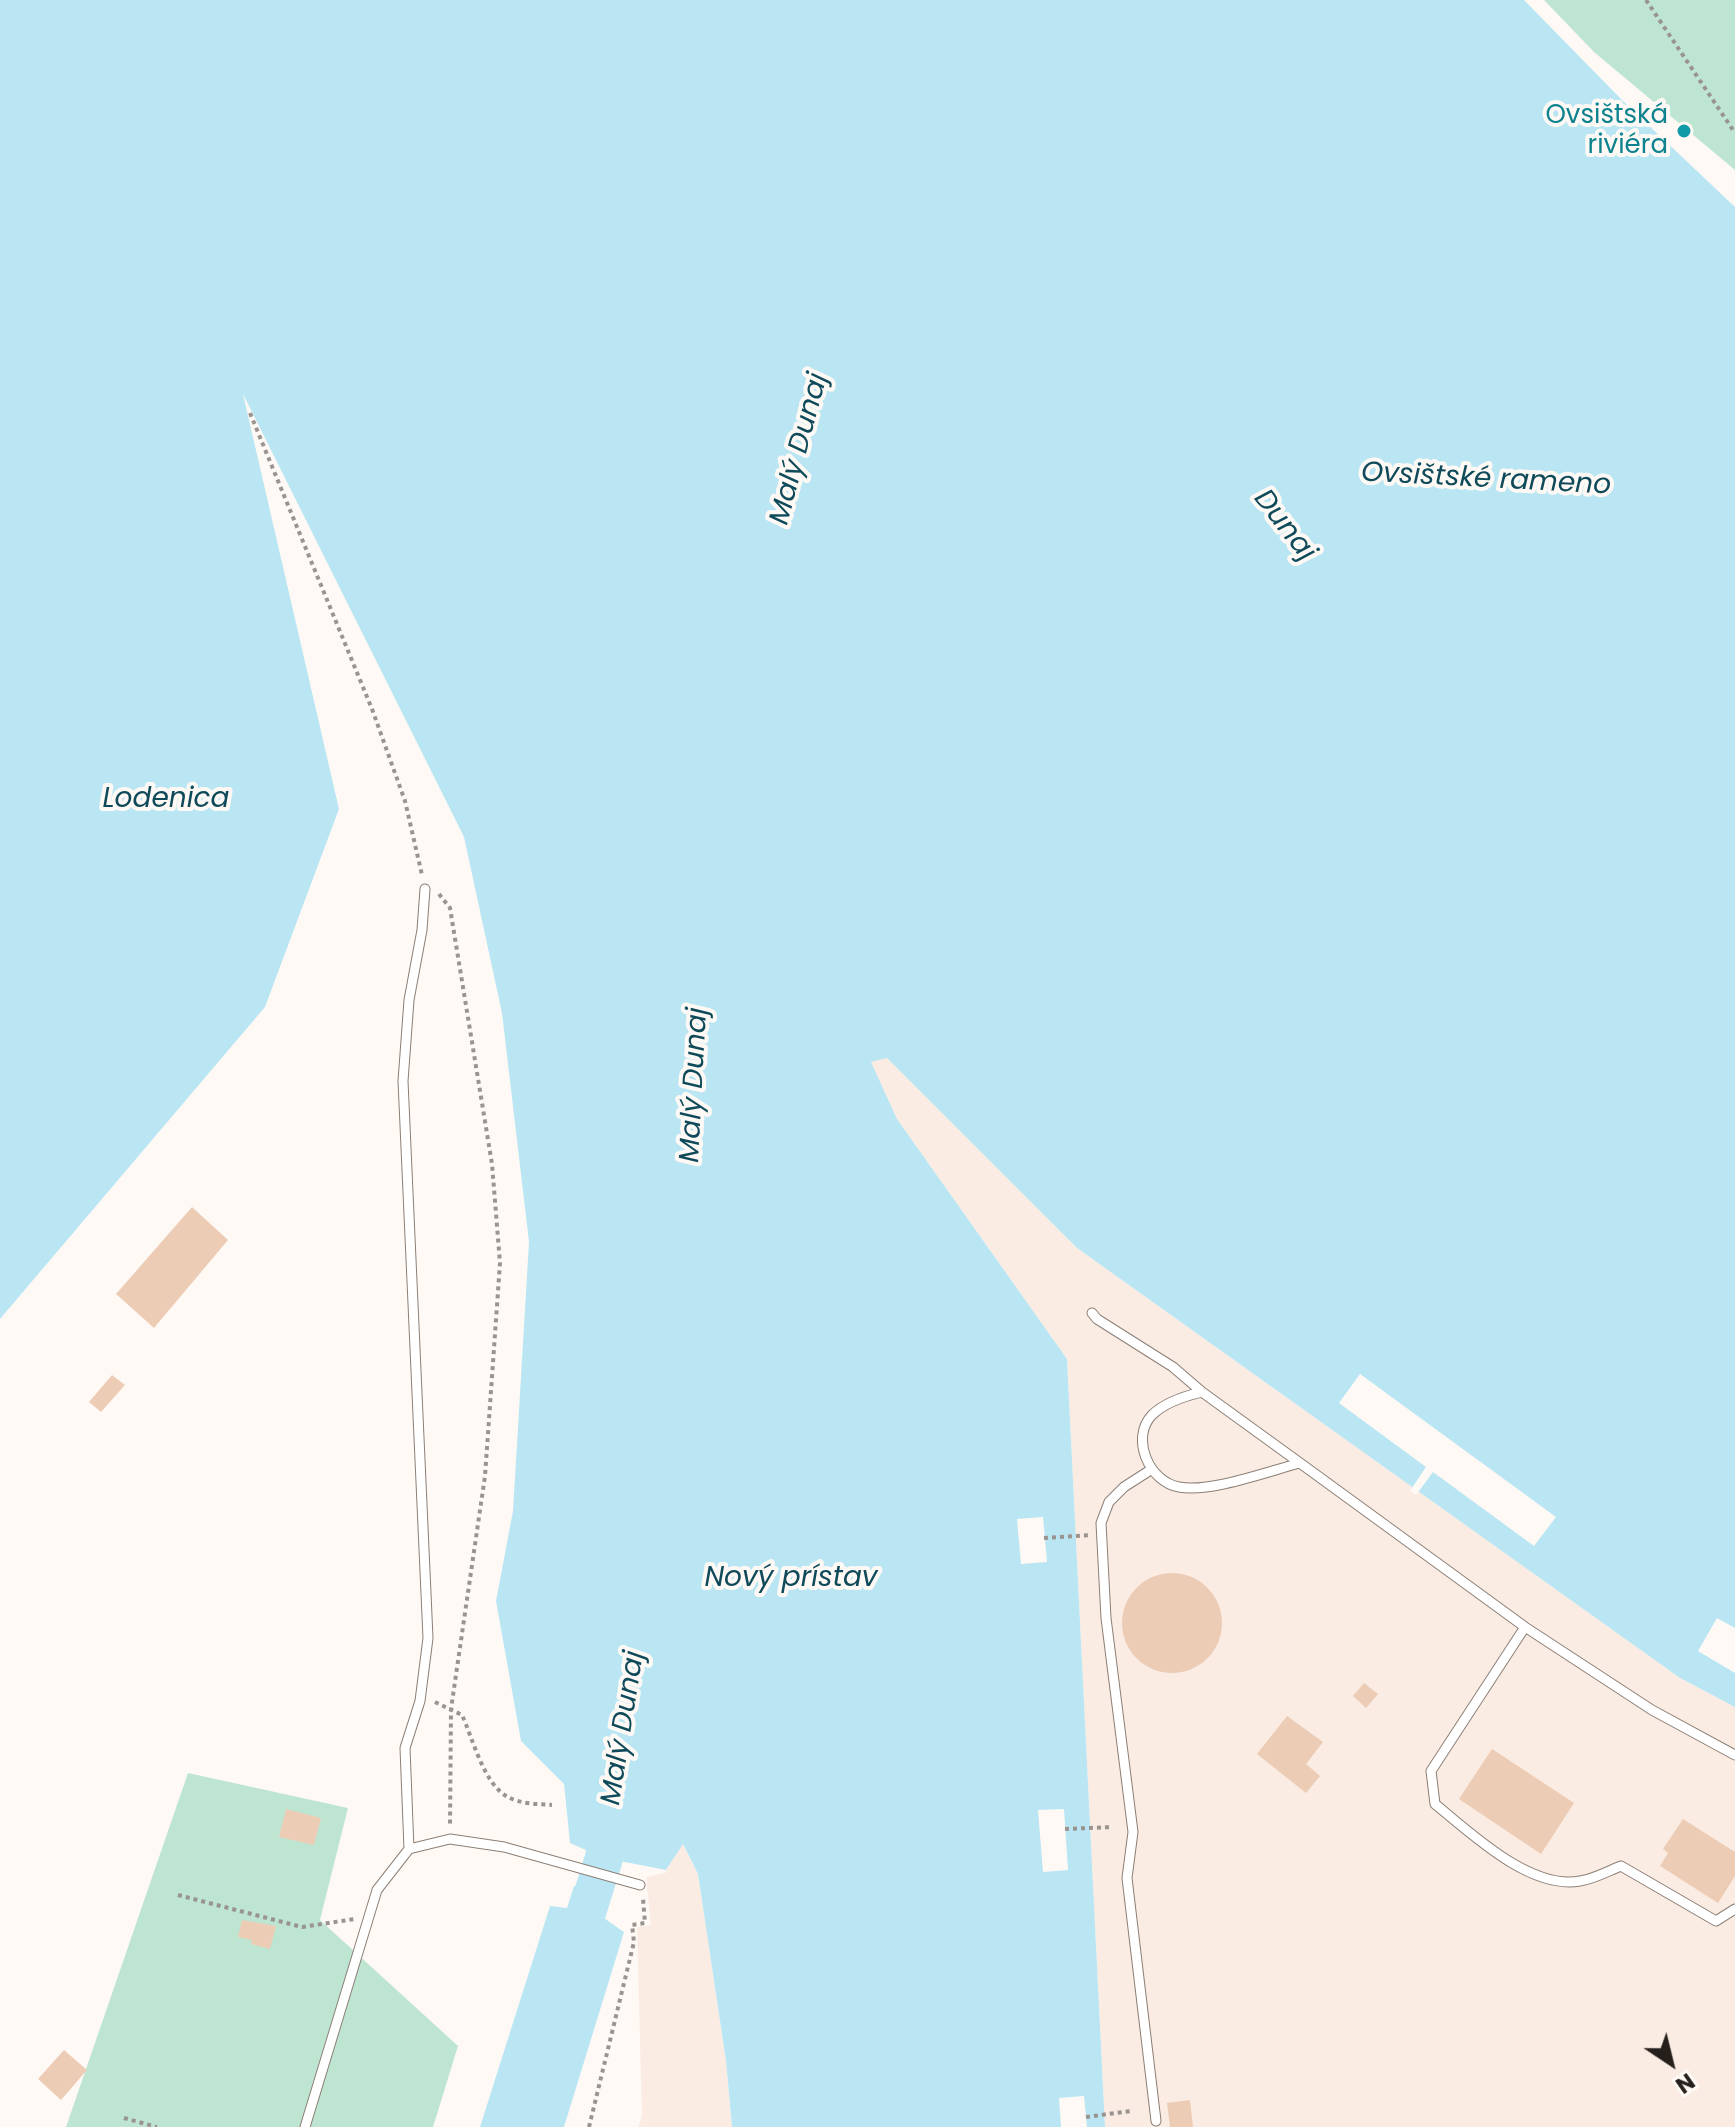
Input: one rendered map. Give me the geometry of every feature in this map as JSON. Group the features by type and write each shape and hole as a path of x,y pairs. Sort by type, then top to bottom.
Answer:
{"lane":[{"path":"409,1849 405,1748 420,1701 428,1638 403,1081 409,1000 422,930 425,889"},
{"path":"1092,1313 1173,1367 1202,1392 1525,1627 1652,1710 1735,1755"},
{"path":"1202,1392 1170,1403 1150,1416 1143,1439 1145,1460 1159,1478 1178,1487 1205,1487 1300,1463"},
{"path":"1152,1469 1124,1487 1109,1502 1101,1523 1106,1618 1132,1818 1127,1878 1156,2121"},
{"path":"1525,1627 1431,1771 1435,1804 1493,1851 1548,1881 1580,1881 1621,1866 1716,1921 1735,1909"},
{"path":"305,2127 377,1890 409,1849 450,1839 504,1847 640,1885"}],"path":[{"path":"1646,0 1735,133"},
{"path":"250,413 372,709 405,801 425,889 440,895 450,908 492,1164 500,1263 485,1476 451,1709 450,1839"},
{"path":"1044,1538 1091,1535"},
{"path":"420,1701 439,1702 462,1715 489,1780 507,1797 552,1805"},
{"path":"1065,1829 1112,1827"},
{"path":"178,1895 302,1927 368,1916"},
{"path":"589,2127 634,1942 632,1925 645,1923 643,1901"},
{"path":"1086,2117 1131,2111"},
{"path":"124,2118 157,2127"}],"shaded area":[{"path":"887,1057 1077,1248 1680,1678 1735,1707 1735,2127 1105,2127 1067,1359 897,1119 870,1062"},
{"path":"682,1843 698,1874 726,2061 732,2127 638,2127 642,2116 637,1927 651,1925 646,1877 665,1873"}],"green space":[{"path":"1544,0 1735,0 1735,170 1594,52"},
{"path":"188,1773 348,1808 320,1920 458,2046 433,2127 66,2127"}],"water":[{"path":"0,0 1524,0 1623,101 1735,207 1735,1707 1680,1678 1077,1248 887,1058 871,1062 897,1119 1067,1359 1105,2127 732,2127 726,2061 698,1874 683,1844 666,1870 604,1858 570,1843 564,1784 521,1741 496,1601 513,1511 529,1242 502,1013 464,837 243,394 339,809 265,1007 0,1319"},
{"path":"574,1886 607,1896 604,1918 624,1932 564,2127 480,2127 550,1906 567,1908"}],"pier":[{"path":"1360,1374 1556,1517 1534,1546 1433,1472 1416,1495 1410,1491 1426,1467 1339,1403"},
{"path":"1043,1517 1047,1562 1021,1564 1017,1519"},
{"path":"1717,1618 1735,1628 1735,1673 1698,1651"},
{"path":"1064,1809 1068,1870 1043,1872 1038,1810"},
{"path":"1084,2096 1087,2127 1061,2127 1059,2098"}],"building":[{"path":"192,1207 228,1240 154,1328 116,1294"},
{"path":"112,1375 125,1385 101,1412 89,1402"},
{"path":"1172,1573 1200,1581 1214,1595 1222,1623 1214,1651 1200,1665 1172,1673 1144,1665 1130,1651 1122,1623 1130,1595 1144,1581"},
{"path":"1364,1683 1378,1694 1366,1708 1353,1696"},
{"path":"1287,1716 1323,1742 1306,1764 1320,1776 1306,1793 1257,1754"},
{"path":"1492,1749 1574,1803 1541,1854 1459,1799"},
{"path":"286,1809 321,1818 314,1845 279,1837"},
{"path":"1683,1819 1735,1852 1735,1876 1718,1903 1660,1866 1668,1853 1663,1849"},
{"path":"242,1920 276,1926 270,1949 238,1937"},
{"path":"64,2050 87,2070 61,2100 38,2079"},
{"path":"1190,2100 1193,2127 1170,2127 1167,2103"}],"waterway":[{"name":"Malý Dunaj","path":"579,1938 604,1858 611,1808"}],"place":[{"name":"Ovsištská riviéra","path":"1684,131"}],"water label":[{"name":"Ovsištské rameno","path":"1486,480"},
{"name":"Dunaj","path":"1284,526"},
{"name":"Lodenica","path":"166,800"},
{"name":"Nový prístav","path":"791,1579"}]}
